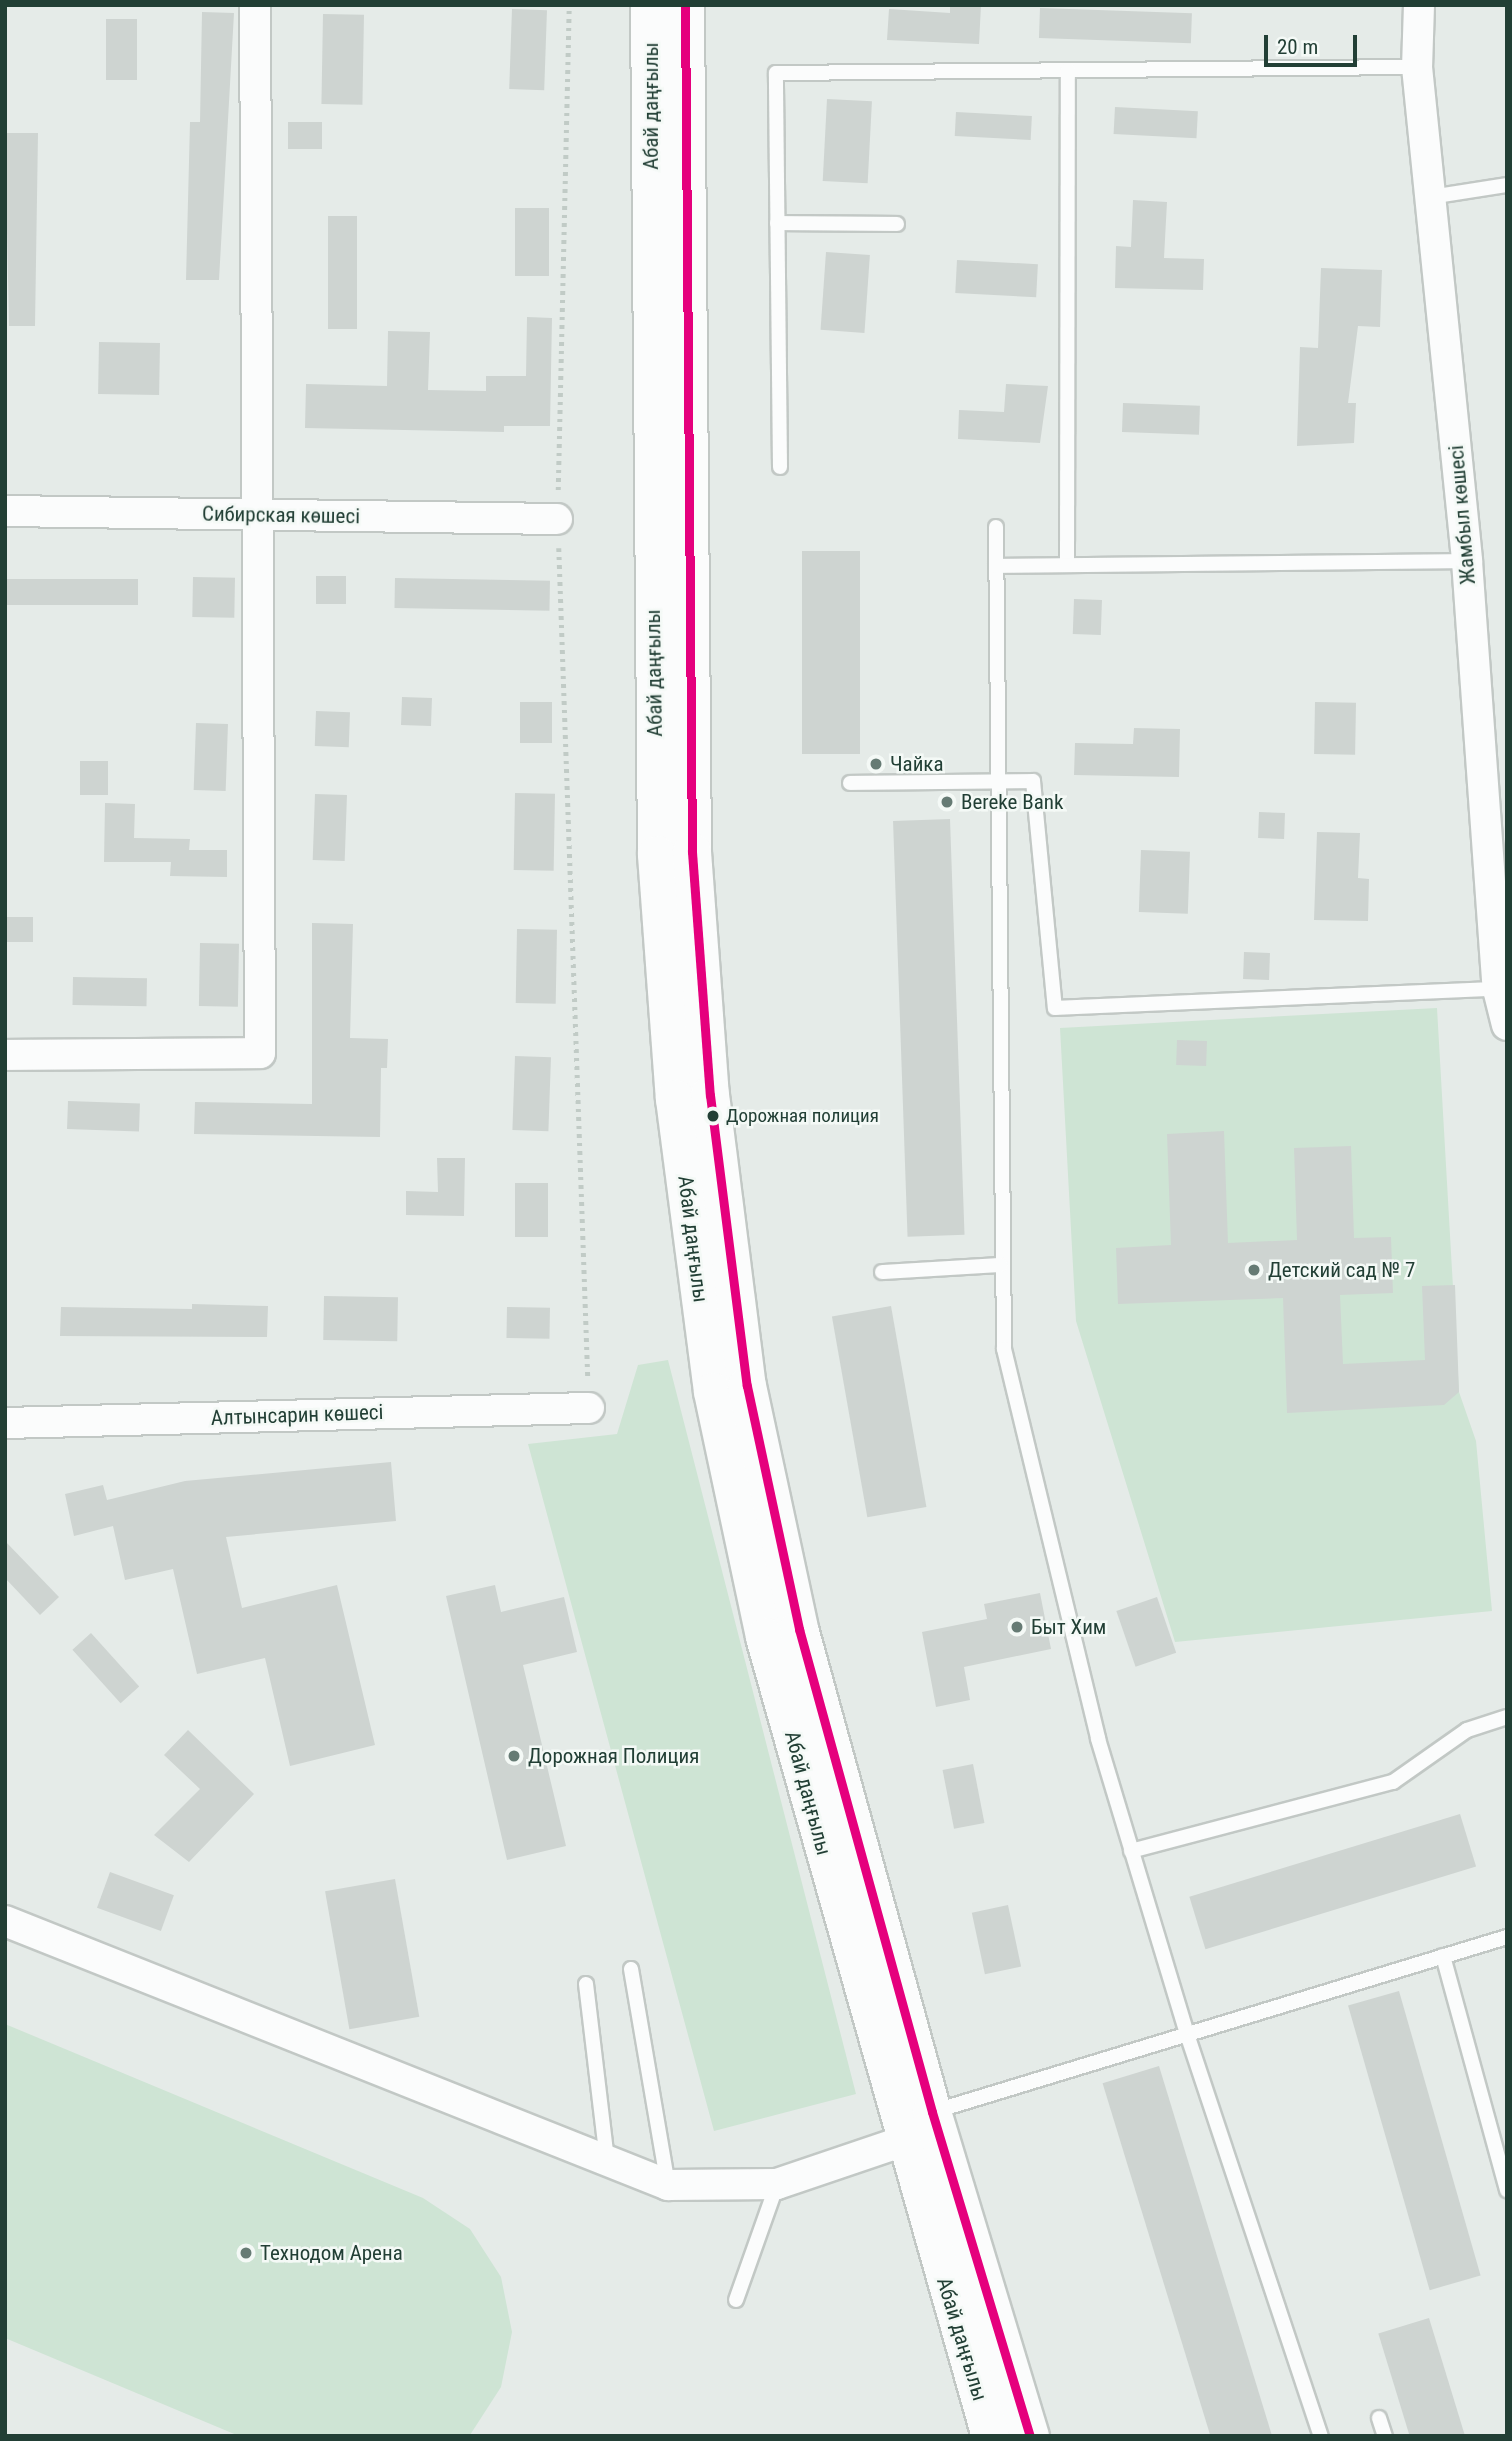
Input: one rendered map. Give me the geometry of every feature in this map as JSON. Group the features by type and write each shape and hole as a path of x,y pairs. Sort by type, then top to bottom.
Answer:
{"main road":[{"name":"Абай даңғылы","path":"650,5 657,841 677,1112 713,1392 765,1637 904,2141 991,2436"},
{"name":"Абай даңғылы","path":"685,5 691,825 710,1096 747,1386 799,1629 932,2112 1030,2436"}],"street":[{"path":"5,1055 260,1053 255,5"},
{"name":"Жамбыл көшесі","path":"1419,5 1417,67 1467,561 1498,989 1507,1025"},
{"name":"Сибирская көшесі","path":"5,511 558,519"},
{"name":"Алтынсарин көшесі","path":"5,1423 589,1408"},
{"path":"5,1921 668,2185 777,2184 904,2141 932,2112"}],"lane":[{"path":"780,467 776,73 1417,67"},
{"path":"1067,563 1068,70"},
{"path":"1430,197 1507,185"},
{"path":"777,223 897,224"},
{"path":"996,527 1001,1265 1004,1349 1098,1739 1185,2031 1321,2436"},
{"path":"996,566 1067,563 1467,561"},
{"path":"850,783 1033,781 1055,1009 1498,989"},
{"path":"882,1272 1001,1265"},
{"path":"1131,1851 1393,1782 1467,1730 1507,1717"},
{"path":"932,2112 1185,2031 1507,1937"},
{"path":"1443,1956 1507,2190"},
{"path":"631,1969 668,2185"},
{"path":"586,1984 607,2161"},
{"path":"736,2300 777,2184"},
{"path":"1379,2417 1385,2436"}],"path":[{"path":"569,5 558,519 589,1408"}],"green space":[{"path":"1437,1008 1459,1392 1476,1441 1492,1611 1175,1642 1076,1321 1060,1028"},
{"path":"668,1360 856,2094 714,2131 528,1444 617,1434 638,1365"},
{"name":"Технодом Арена","path":"5,2024 423,2198 470,2229 501,2277 512,2332 501,2387 470,2435 239,2436 5,2338"}],"building":[{"path":"950,5 981,5 979,44 887,40 889,9 950,13"},
{"path":"1040,8 1192,13 1191,43 1039,38"},
{"path":"512,9 547,10 544,90 509,89"},
{"path":"202,12 234,13 219,280 186,280 190,122 200,122"},
{"path":"323,14 364,15 362,105 321,104"},
{"path":"106,19 137,19 137,80 106,80"},
{"path":"827,99 872,101 868,183 823,181"},
{"path":"1115,107 1198,111 1196,138 1114,134"},
{"path":"956,112 1032,116 1031,140 955,136"},
{"path":"288,122 322,122 322,149 288,149"},
{"path":"5,133 38,133 35,326 9,326"},
{"path":"1133,200 1167,202 1164,258 1204,259 1203,290 1115,288 1116,246 1131,247"},
{"path":"515,208 549,208 549,276 515,276"},
{"path":"328,216 357,216 357,329 328,329"},
{"path":"826,252 870,255 864,333 821,330"},
{"path":"957,260 1038,264 1036,297 955,293"},
{"path":"1321,268 1382,270 1380,327 1358,326 1348,403 1356,403 1354,443 1297,446 1300,347 1318,348"},
{"path":"527,317 552,318 550,426 504,426 504,432 305,428 306,384 387,386 388,331 430,332 428,390 486,391 486,376 526,376"},
{"path":"99,342 160,343 159,395 98,394"},
{"path":"1006,384 1048,386 1040,443 958,439 959,410 1004,412"},
{"path":"1123,403 1200,406 1199,435 1122,432"},
{"path":"802,551 860,551 860,754 802,754"},
{"path":"316,576 346,576 346,604 316,604"},
{"path":"193,577 235,578 234,618 192,617"},
{"path":"395,578 550,581 549,611 394,608"},
{"path":"5,579 138,579 138,605 5,605"},
{"path":"1074,599 1102,600 1101,635 1073,634"},
{"path":"402,697 432,698 431,726 401,725"},
{"path":"520,702 552,702 552,743 520,743"},
{"path":"1315,702 1356,703 1355,755 1314,754"},
{"path":"316,711 350,712 349,747 315,746"},
{"path":"196,723 228,724 226,791 194,790"},
{"path":"1134,728 1180,729 1179,777 1074,775 1075,743 1133,744"},
{"path":"80,761 108,761 108,795 80,795"},
{"path":"515,793 555,794 554,871 514,870"},
{"path":"315,794 347,795 345,861 313,860"},
{"path":"105,803 135,804 134,838 190,839 189,850 227,850 227,877 170,876 171,862 104,862"},
{"path":"1259,812 1285,813 1284,839 1258,838"},
{"path":"950,819 965,1235 908,1237 893,821"},
{"path":"1317,832 1360,833 1358,878 1369,879 1368,921 1314,920"},
{"path":"1141,850 1190,852 1188,914 1139,912"},
{"path":"5,917 33,917 33,942 5,942"},
{"path":"312,923 353,924 350,1038 388,1039 387,1068 381,1068 380,1137 194,1134 195,1102 312,1104"},
{"path":"517,929 557,930 556,1004 516,1003"},
{"path":"200,943 239,944 238,1007 199,1006"},
{"path":"1244,952 1270,953 1269,980 1243,979"},
{"path":"73,977 147,978 147,1006 73,1005"},
{"path":"1177,1040 1207,1041 1206,1066 1176,1065"},
{"path":"515,1056 551,1057 548,1131 512,1130"},
{"path":"68,1101 140,1104 139,1131 67,1129"},
{"name":"Детский сад № 7","path":"1224,1131 1228,1243 1297,1240 1294,1148 1351,1146 1354,1238 1391,1237 1393,1293 1340,1295 1343,1364 1425,1360 1422,1286 1455,1285 1459,1392 1444,1405 1287,1413 1283,1298 1118,1304 1116,1248 1171,1245 1167,1134"},
{"path":"437,1158 465,1158 464,1216 406,1215 406,1191 438,1192"},
{"path":"515,1183 548,1183 548,1237 515,1237"},
{"path":"324,1296 398,1297 397,1341 323,1340"},
{"path":"192,1304 268,1306 267,1337 60,1336 61,1307 192,1309"},
{"path":"891,1306 926,1507 867,1517 832,1316"},
{"path":"507,1307 550,1308 549,1339 506,1338"},
{"path":"391,1462 396,1521 226,1537 242,1608 337,1585 375,1745 290,1766 265,1658 197,1674 173,1569 125,1580 113,1526 74,1536 65,1494 103,1485 107,1500 185,1481"},
{"path":"5,1541 59,1597 40,1615 5,1578"},
{"name":"Дорожная Полиция","path":"495,1585 501,1612 564,1597 577,1652 523,1665 566,1846 507,1860 446,1596"},
{"path":"1040,1593 1051,1649 964,1667 970,1700 936,1707 922,1632 987,1619 984,1604"},
{"path":"1157,1597 1176,1653 1136,1667 1116,1611"},
{"path":"91,1633 139,1687 121,1703 72,1650"},
{"path":"188,1730 254,1794 189,1862 154,1835 200,1789 164,1755"},
{"path":"973,1764 984,1823 954,1829 943,1770"},
{"path":"1460,1814 1476,1867 1205,1949 1189,1897"},
{"path":"110,1872 174,1895 161,1931 97,1908"},
{"path":"395,1879 419,2017 349,2029 325,1891"},
{"path":"1008,1905 1021,1967 985,1974 972,1913"},
{"path":"1399,1991 1481,2276 1430,2290 1348,2006"},
{"path":"1159,2066 1272,2435 1210,2436 1103,2083"},
{"path":"1429,2318 1465,2436 1410,2436 1378,2333"}],"transit line":[{"path":"685,5 692,852 710,1095 747,1386 799,1629 932,2112 1030,2436"}],"place":[{"name":"Чайка","path":"876,764"},
{"name":"Bereke Bank","path":"947,802"},
{"name":"Дорожная полиция","path":"713,1116"},
{"name":"Детский сад № 7","path":"1254,1270"},
{"name":"Быт Хим","path":"1017,1627"},
{"name":"Дорожная Полиция","path":"514,1756"},
{"name":"Технодом Арена","path":"246,2253"}]}
